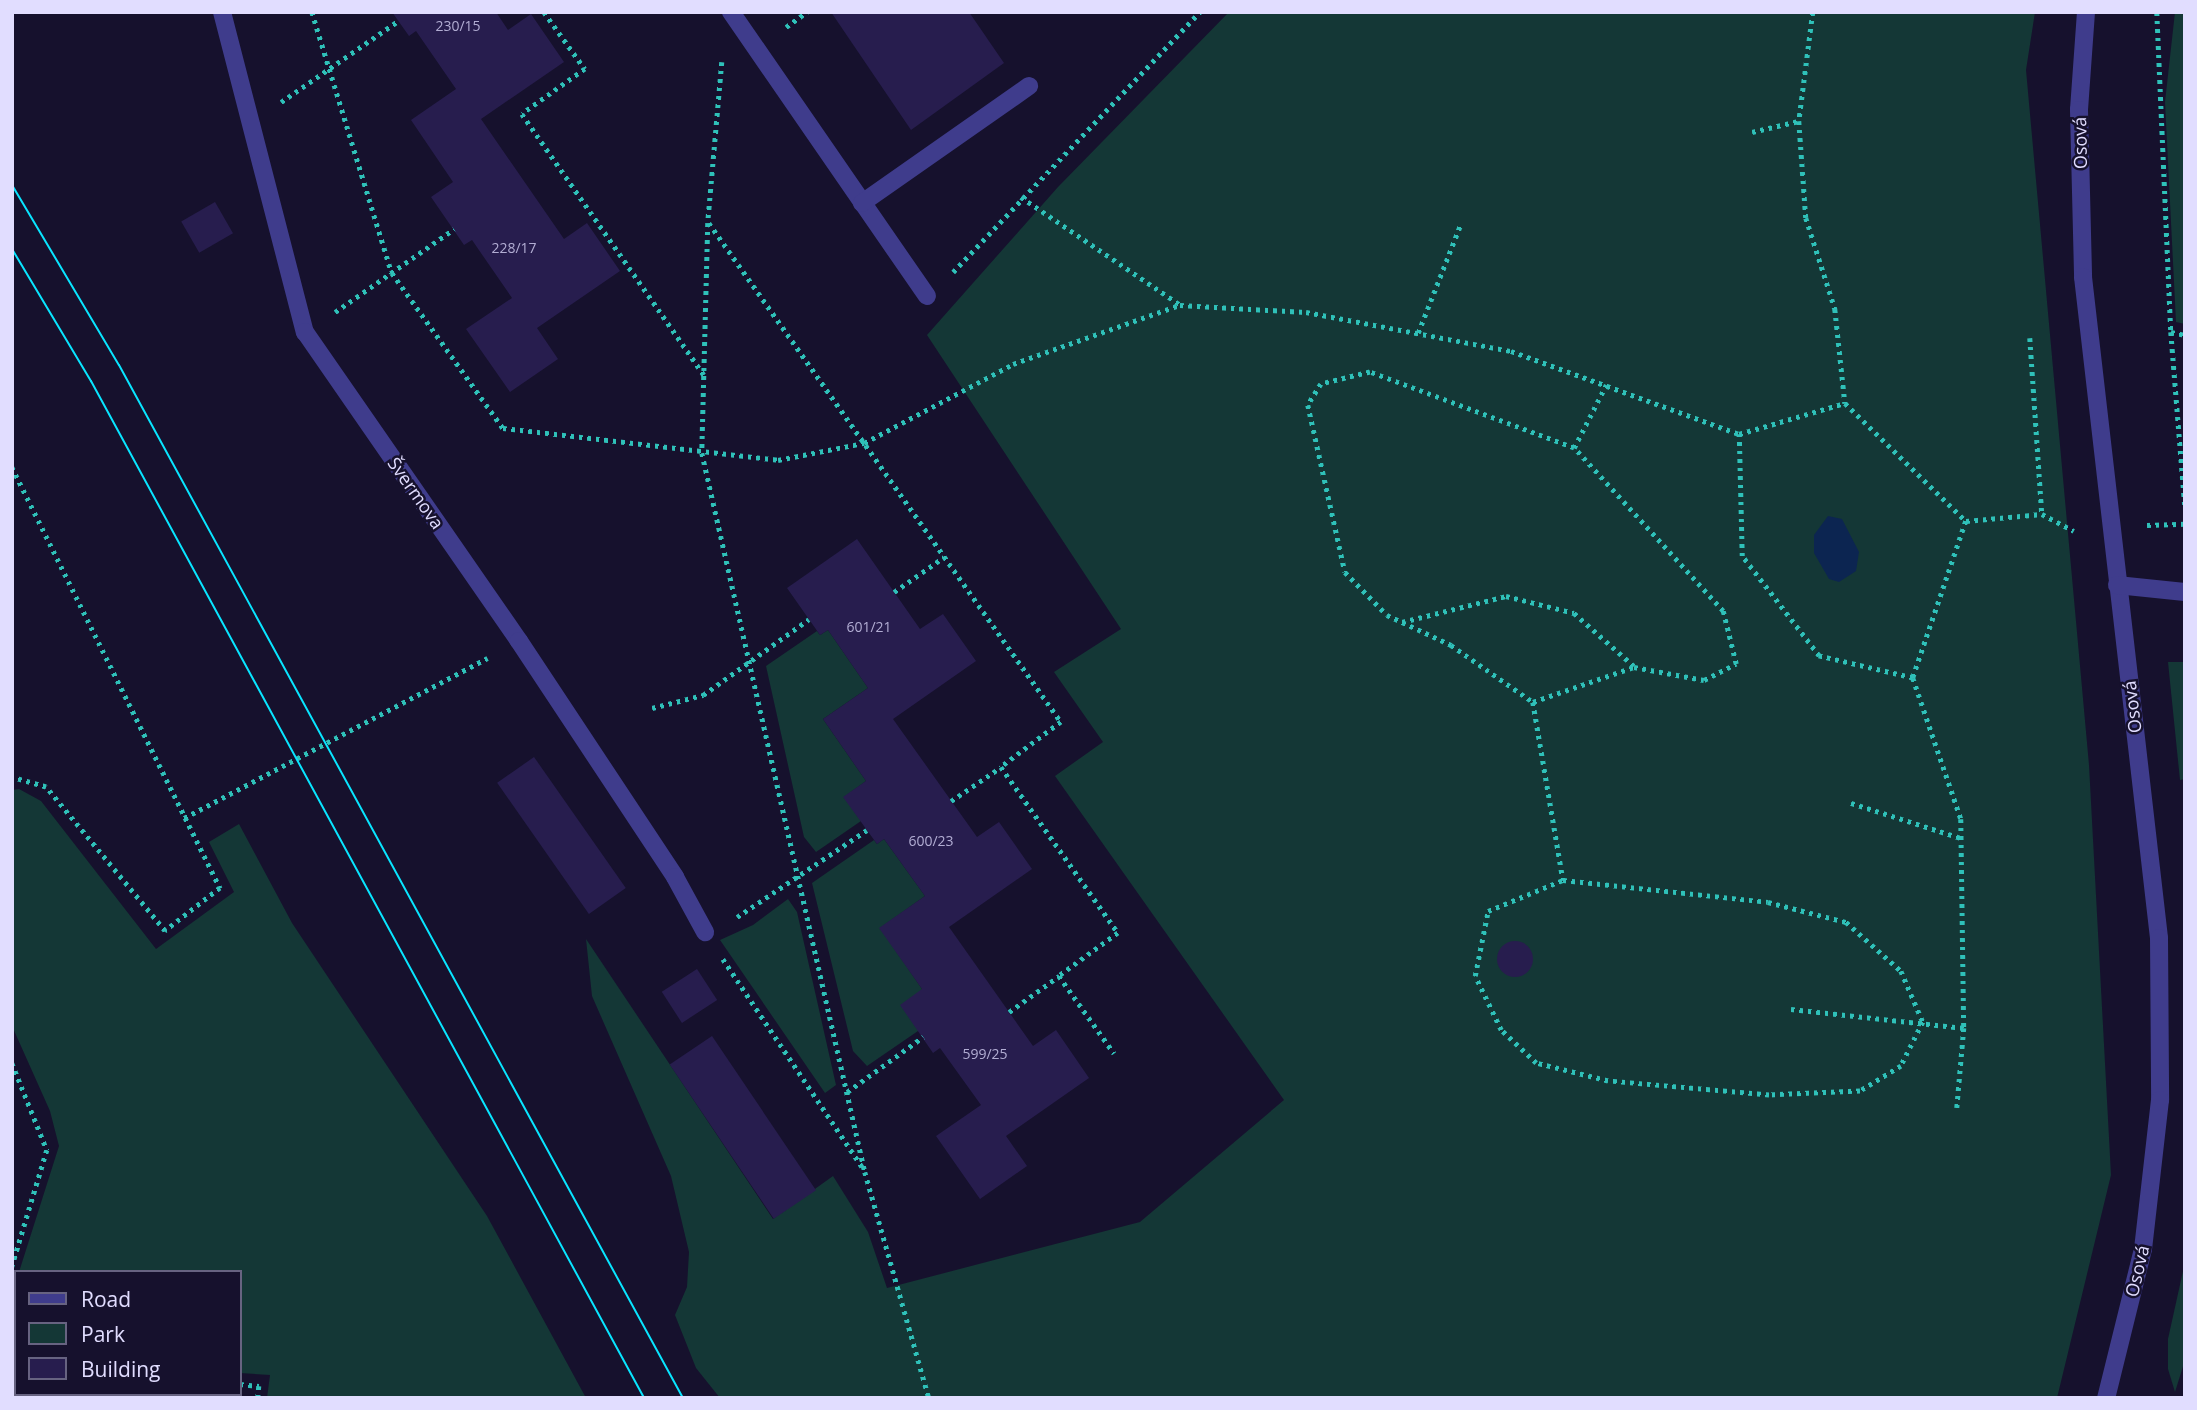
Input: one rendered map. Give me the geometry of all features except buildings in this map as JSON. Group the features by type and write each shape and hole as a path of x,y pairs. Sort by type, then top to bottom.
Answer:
{"street":[{"name":"Švermova","path":"222,12 305,332 519,641 675,877 705,932"},
{"path":"731,12 927,296"},
{"name":"Osová","path":"2086,12 2079,110 2083,277 2159,938 2161,1100 2143,1249 2106,1398"},
{"path":"862,203 1029,86"},
{"path":"2118,585 2185,592"}],"path":[{"path":"312,12 392,273 503,428 778,460 863,443 1013,364 1180,305 1306,312 1511,351 1740,435 1845,403"},
{"path":"544,12 585,69 523,114 704,376"},
{"path":"782,29 807,12"},
{"path":"1813,12 1799,121 1806,218 1835,309 1845,403 1966,521 2042,514 2074,531"},
{"path":"2157,12 2171,332 2185,507"},
{"path":"251,123 398,21"},
{"path":"723,52 708,223 702,453 865,1172 929,1398"},
{"path":"1752,132 1799,121"},
{"path":"1021,197 1180,305"},
{"path":"708,223 1061,722 951,801"},
{"path":"1418,333 1460,226"},
{"path":"305,332 454,229"},
{"path":"2171,332 2185,335"},
{"path":"2030,338 2042,514"},
{"path":"1533,702 1634,667 1704,680 1736,664 1723,611 1574,448 1370,372 1321,384 1308,405 1345,572 1388,615 1451,645 1533,702 1563,880"},
{"path":"1574,448 1606,385"},
{"path":"1740,435 1742,556 1819,656 1913,678"},
{"path":"12,467 220,888 165,931 46,787 12,777"},
{"path":"1957,1108 1964,1028 1961,819 1913,678 1966,521"},
{"path":"2144,525 2185,524"},
{"path":"894,592 944,557"},
{"path":"1402,622 1506,596 1574,613 1634,667"},
{"path":"652,708 703,695 809,620"},
{"path":"184,818 519,641"},
{"path":"1001,766 1118,933 1009,1012"},
{"path":"1851,803 1961,838"},
{"path":"865,1172 705,932 756,908 867,830"},
{"path":"1563,880 1768,902 1846,922 1900,971 1923,1022 1901,1066 1860,1091 1769,1095 1608,1081 1536,1063 1501,1030 1475,976 1488,911 1563,880"},
{"path":"1059,975 1114,1053"},
{"path":"1791,1009 1964,1028"},
{"path":"847,1091 923,1037"},
{"path":"12,1063 47,1150 12,1267"},
{"path":"242,1384 259,1386 258,1398"}],"green space":[{"path":"1229,12 2035,12 2026,70 2089,765 2111,1175 2057,1398 720,1398 696,1368 675,1315 687,1287 689,1252 671,1176 592,996 586,939 773,1219 833,1176 868,1232 887,1288 1140,1222 1284,1100 1055,776 1103,742 1054,672 1121,629 927,335 1058,187"},
{"path":"2175,12 2185,12 2185,324 2176,322 2165,102"},
{"path":"828,630 868,688 823,719 866,781 844,797 861,821 816,852 804,837 766,666 817,631 820,635"},
{"path":"2168,662 2185,662 2185,779 2180,780"},
{"path":"19,789 41,801 156,949 234,892 209,842 239,824 292,923 487,1216 586,1398 267,1398 270,1375 242,1373 242,1270 20,1270 59,1146 50,1111 12,1026 12,790"},
{"path":"884,839 925,896 880,928 922,989 918,1031 867,1066 853,1051 812,883 874,840 877,844"},
{"path":"788,899 797,912 836,1085 825,1093 720,940 753,925"},
{"path":"2185,1262 2185,1360 2175,1392 2168,1369 2168,1339"},
{"path":"14,1290 14,1326 12,1295"}],"water":[{"path":"1828,516 1842,519 1859,552 1856,571 1839,582 1829,579 1814,553 1814,535"}],"tram line":[{"path":"12,185 119,365 683,1398"},
{"path":"12,249 91,381 644,1398"}]}
